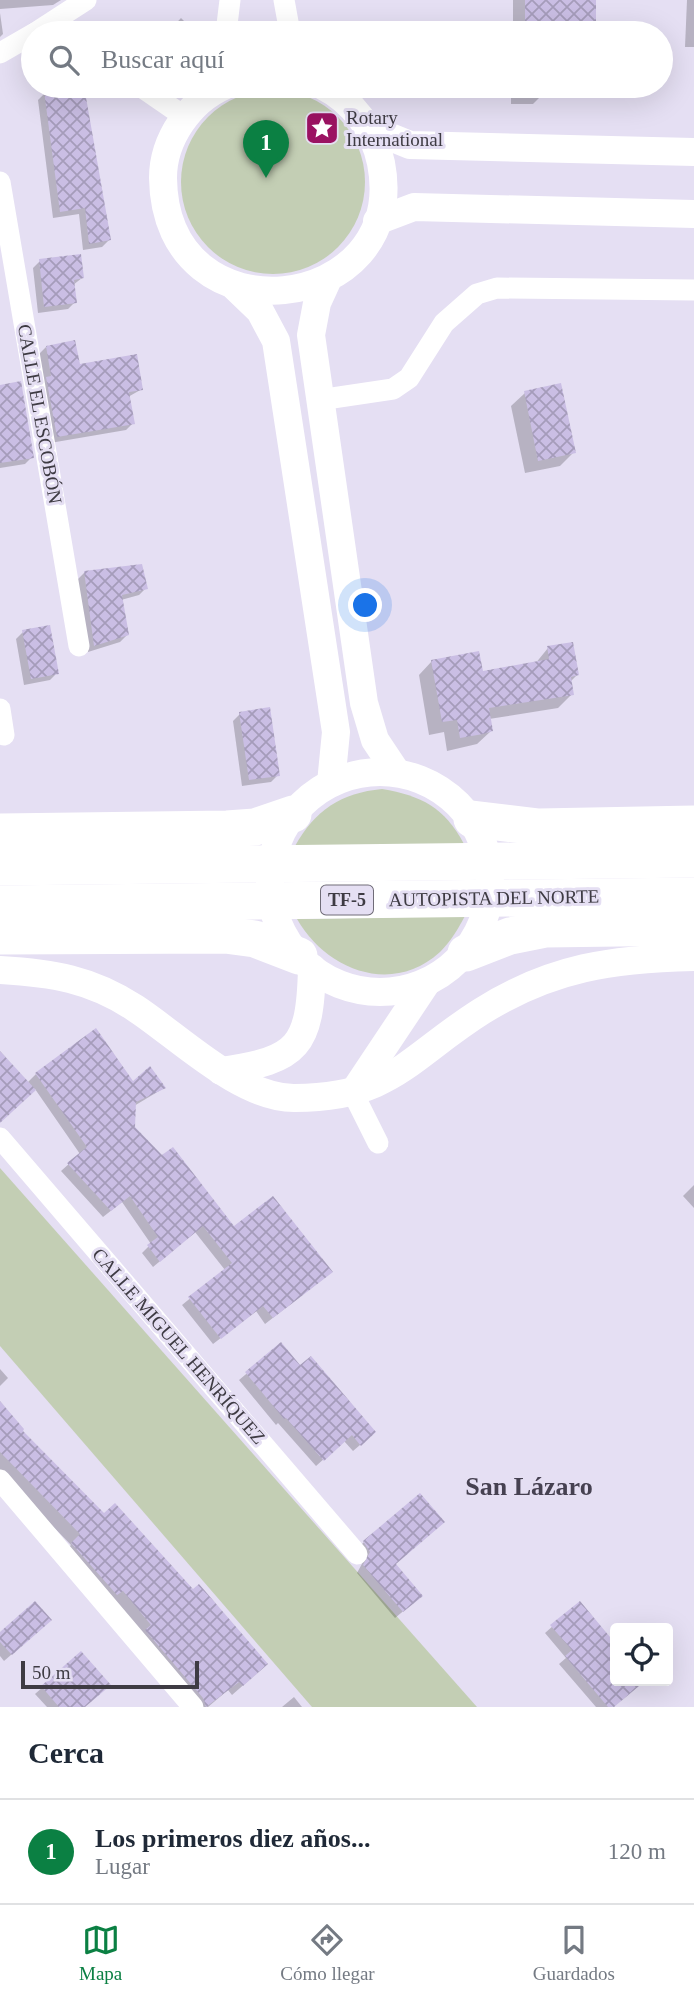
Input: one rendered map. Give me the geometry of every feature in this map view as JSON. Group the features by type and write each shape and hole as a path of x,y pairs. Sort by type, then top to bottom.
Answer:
{"highway":[{"path":"0,832 236,828 287,824"},
{"path":"479,833 539,827 694,824"},
{"name":"AUTOPISTA DEL NORTE","path":"0,867 694,859"},
{"name":"AUTOPISTA DEL NORTE","path":"0,904 694,896"},
{"path":"473,940 545,929 694,927"},
{"path":"0,936 225,935 255,939 298,954"}],"main road":[{"path":"205,98 185,117 170,142 163,170 163,200 172,228 187,253 209,273 235,287 283,293 328,279 349,263 365,244 377,221 383,174 378,150 368,128 353,108 339,98"},
{"path":"368,128 410,145 694,152"},
{"path":"377,221 414,207 694,214"},
{"path":"328,279 317,303 311,335 319,400 364,703 375,740 397,772"},
{"path":"235,287 260,312 276,341 336,732 331,783"},
{"path":"221,1071 258,1066 288,1053 304,1034 311,1007 298,954 270,891 273,855 287,824 311,795 331,783 360,773 397,772 423,779 446,792 479,833 491,875 490,897 473,940 446,971 427,982 401,990 374,992 346,987 298,954"},
{"path":"0,970 52,972 100,989 135,1008 221,1071 254,1087 291,1099 353,1093 385,1080 413,1063 481,1012 564,972 603,962 694,957"},
{"path":"353,1093 427,982"}],"street":[{"path":"59,21 86,0"},
{"path":"227,21 230,0"},
{"path":"284,0 288,21"},
{"path":"0,52 21,42"},
{"path":"157,98 185,117"},
{"name":"CALLE EL ESCOBÓN","path":"0,182 79,646"},
{"path":"319,400 393,389 409,378 444,323 477,295 496,288 694,290"},
{"path":"0,709 4,735"},
{"path":"353,1093 378,1143"},
{"name":"CALLE MIGUEL HENRÍQUEZ","path":"0,1138 357,1554"},
{"path":"0,1480 192,1707"}],"green space":[{"path":"236,98 310,98 338,117 358,147 363,164 363,200 349,233 338,247 324,258 291,272 255,272 222,258 208,247 197,233 183,200 181,182 188,147 208,117"},
{"path":"382,789 409,795 430,805 448,821 464,844 295,846 311,822 331,806 354,795"},
{"path":"465,916 440,952 421,965 401,973 381,974 361,971 325,952 297,919"},
{"path":"0,1168 477,1707 312,1707 0,1346"}],"building":[{"path":"525,0 596,0 596,21 525,21"},
{"path":"45,98 86,98 111,240 89,244 85,208 60,212"},
{"path":"81,254 84,278 74,280 77,303 44,307 39,259"},
{"path":"75,340 80,364 137,354 143,390 129,392 135,424 57,437 46,377 51,376 46,346"},
{"path":"21,381 34,458 0,463 0,385"},
{"path":"561,383 576,453 538,461 524,391"},
{"path":"142,564 148,589 122,595 129,635 94,646 84,571"},
{"path":"50,625 59,674 31,679 22,630"},
{"path":"573,642 579,675 571,677 574,695 489,708 493,731 483,734 460,738 457,720 442,722 431,660 479,651 483,671 549,659 547,646"},
{"path":"270,707 280,776 249,780 239,712"},
{"path":"96,1028 133,1081 150,1066 166,1088 136,1102 135,1127 162,1155 173,1147 234,1226 273,1196 333,1272 273,1318 263,1306 221,1339 188,1297 232,1263 203,1226 160,1262 147,1245 158,1237 130,1196 111,1211 67,1163 87,1147 35,1073"},
{"path":"0,1051 36,1090 0,1123"},
{"path":"281,1342 300,1365 311,1356 376,1432 361,1446 352,1435 324,1461 245,1372"},
{"path":"0,1401 23,1431 104,1513 115,1503 193,1589 199,1584 268,1664 243,1686 239,1682 206,1707 203,1698 145,1630 151,1625 123,1591 117,1595 71,1543 80,1534 0,1452"},
{"path":"420,1493 445,1522 396,1564 423,1596 403,1612 363,1565 370,1552 363,1541"},
{"path":"35,1601 52,1620 12,1655 0,1642 0,1632"},
{"path":"580,1601 610,1637 610,1686 639,1686 614,1707 608,1707 565,1656 572,1650 550,1625"},
{"path":"81,1651 111,1685 85,1707 59,1707 41,1686"}],"place":[{"name":"Rotary International","path":"322,128"},
{"name":"Los primeros diez años...","path":"266,178"}],"district":[{"name":"San Lázaro","path":"529,1486"}]}
